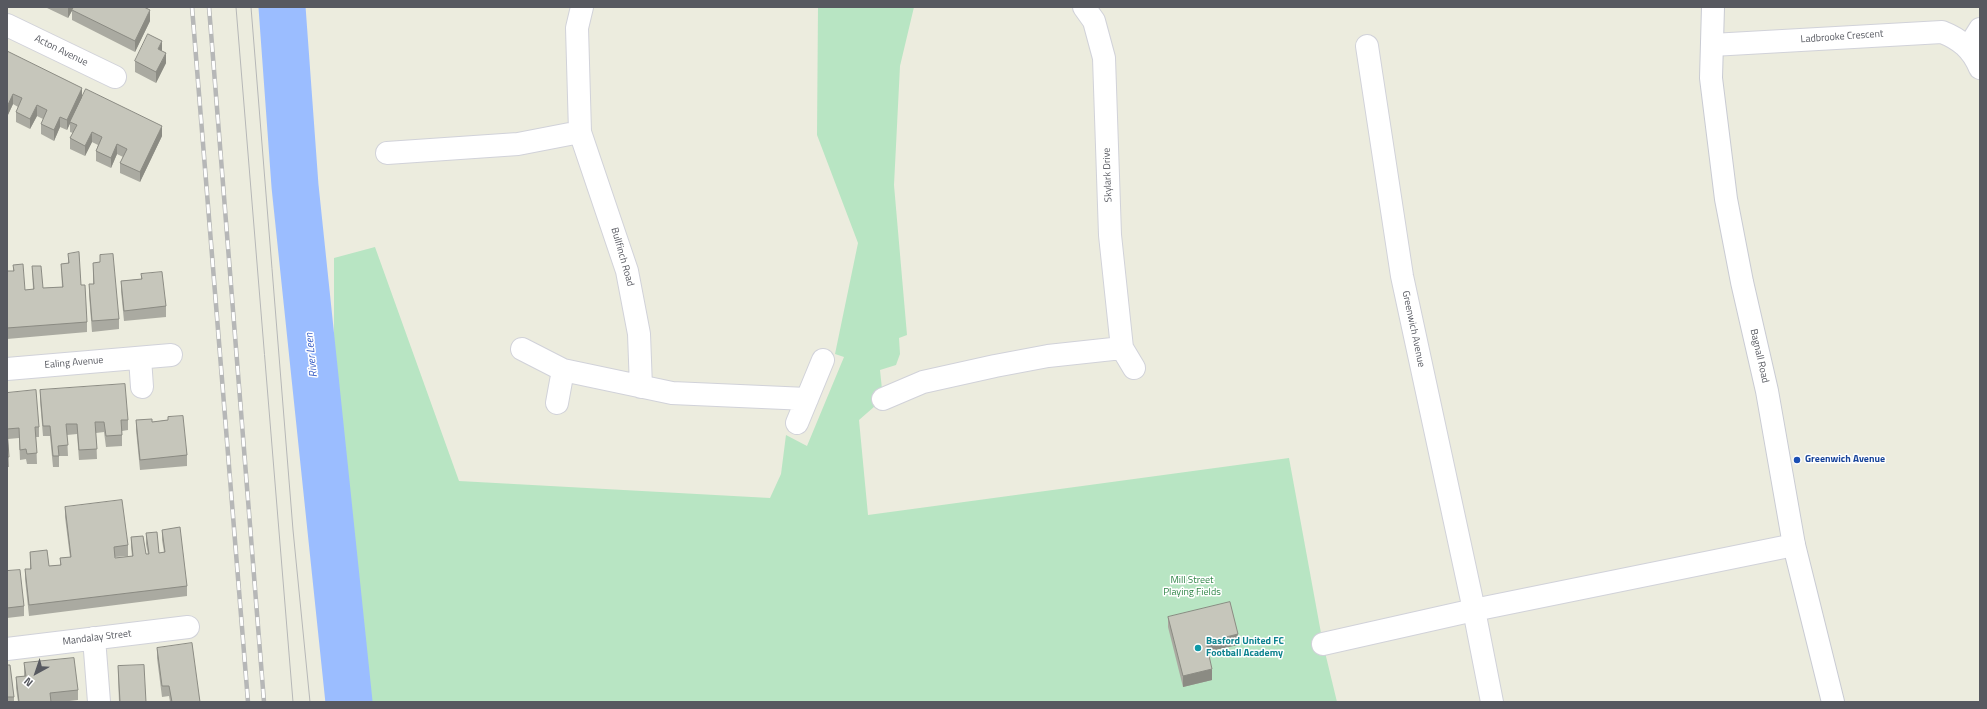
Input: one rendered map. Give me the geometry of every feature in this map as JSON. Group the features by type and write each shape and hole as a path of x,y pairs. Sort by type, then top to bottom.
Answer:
{"street":[{"name":"Bullfinch Road","path":"582,7 577,28 580,132 627,271 639,334 641,387"},
{"name":"Skylark Drive","path":"1084,7 1094,21 1104,58 1110,235 1122,348 1134,368"},
{"name":"Bagnall Road","path":"1713,7 1711,78 1726,199 1742,282 1768,391 1794,545 1833,702"},
{"name":"Acton Avenue","path":"7,25 115,77"},
{"path":"1968,48 1980,29"},
{"name":"Ladbrooke Crescent","path":"1712,45 1942,32 1956,38 1968,48 1980,68"},
{"name":"Greenwich Avenue","path":"1367,46 1402,276 1474,610 1492,702"},
{"path":"387,153 518,144 580,132"},
{"path":"883,399 923,382 995,366 1048,356 1122,348"},
{"path":"522,349 563,370 672,393 807,399"},
{"name":"Ealing Avenue","path":"7,369 171,356"},
{"path":"140,358 142,388"},
{"path":"797,423 823,360"},
{"path":"557,403 563,370"},
{"path":"1323,644 1474,610 1794,545"},
{"name":"Mandalay Street","path":"7,649 188,628"},
{"path":"94,638 99,702"}],"green space":[{"name":"Mill Street Playing Fields","path":"818,7 914,7 900,66 894,185 907,335 899,338 900,354 896,365 880,370 883,399 859,420 868,515 1289,458 1323,644 1337,702 348,702 334,502 334,258 375,247 459,481 770,498 781,474 786,435 807,446 844,357 835,354 858,243 817,135"}],"building":[{"path":"74,7 144,7 150,10 135,41 72,10"},
{"path":"148,34 162,41 158,49 166,53 156,72 135,61"},
{"path":"7,51 82,88 67,120 60,117 54,130 41,124 47,110 37,105 30,119 16,112 22,98 13,94 7,107"},
{"path":"86,89 162,126 140,172 120,163 127,149 117,144 111,158 96,151 102,137 92,132 85,146 70,138 77,125 70,122"},
{"path":"79,252 81,285 85,285 87,322 7,328 7,271 14,271 13,265 23,264 25,290 34,289 32,266 41,266 43,288 63,287 61,264 69,263 68,254"},
{"path":"113,254 119,319 92,321 89,284 94,284 93,263 100,262 100,255"},
{"path":"162,272 166,306 124,311 121,281 142,279 141,274"},
{"path":"125,384 128,420 121,420 122,435 106,436 104,422 95,422 97,449 79,450 77,424 66,424 68,445 58,446 59,456 53,456 50,426 43,426 40,390"},
{"path":"36,390 39,427 35,427 37,453 27,454 26,449 20,450 19,428 7,429 7,393"},
{"path":"183,416 187,455 140,460 136,420 152,419 152,422 168,420 168,417"},
{"path":"7,429 9,457 7,457"},
{"path":"122,500 128,545 114,547 115,558 133,556 131,537 143,536 146,554 149,554 146,533 157,532 159,553 165,552 162,530 180,527 187,586 29,605 25,569 31,569 30,552 47,550 49,566 61,565 60,558 71,557 65,507"},
{"path":"20,570 24,606 7,608 7,571"},
{"name":"Basford United FC Football Academy","path":"1230,602 1238,634 1206,642 1212,669 1183,676 1168,617"},
{"path":"192,643 200,702 172,702 169,686 162,686 157,648"},
{"path":"74,658 78,690 50,693 51,702 19,702 16,677 26,676 24,663"},
{"path":"7,665 10,665 14,697 7,697"},
{"path":"144,665 146,702 120,702 118,666"}],"waterway":[{"name":"River Leen","path":"282,7 295,186 349,702"}],"tram line":[{"path":"236,7 293,702"},
{"path":"251,7 293,530 310,702"}],"railway":[{"path":"192,7 248,702"},
{"path":"209,7 264,702"}],"place":[{"name":"Greenwich Avenue","path":"1797,460"},
{"name":"Basford United FC Football Academy","path":"1198,648"}]}
